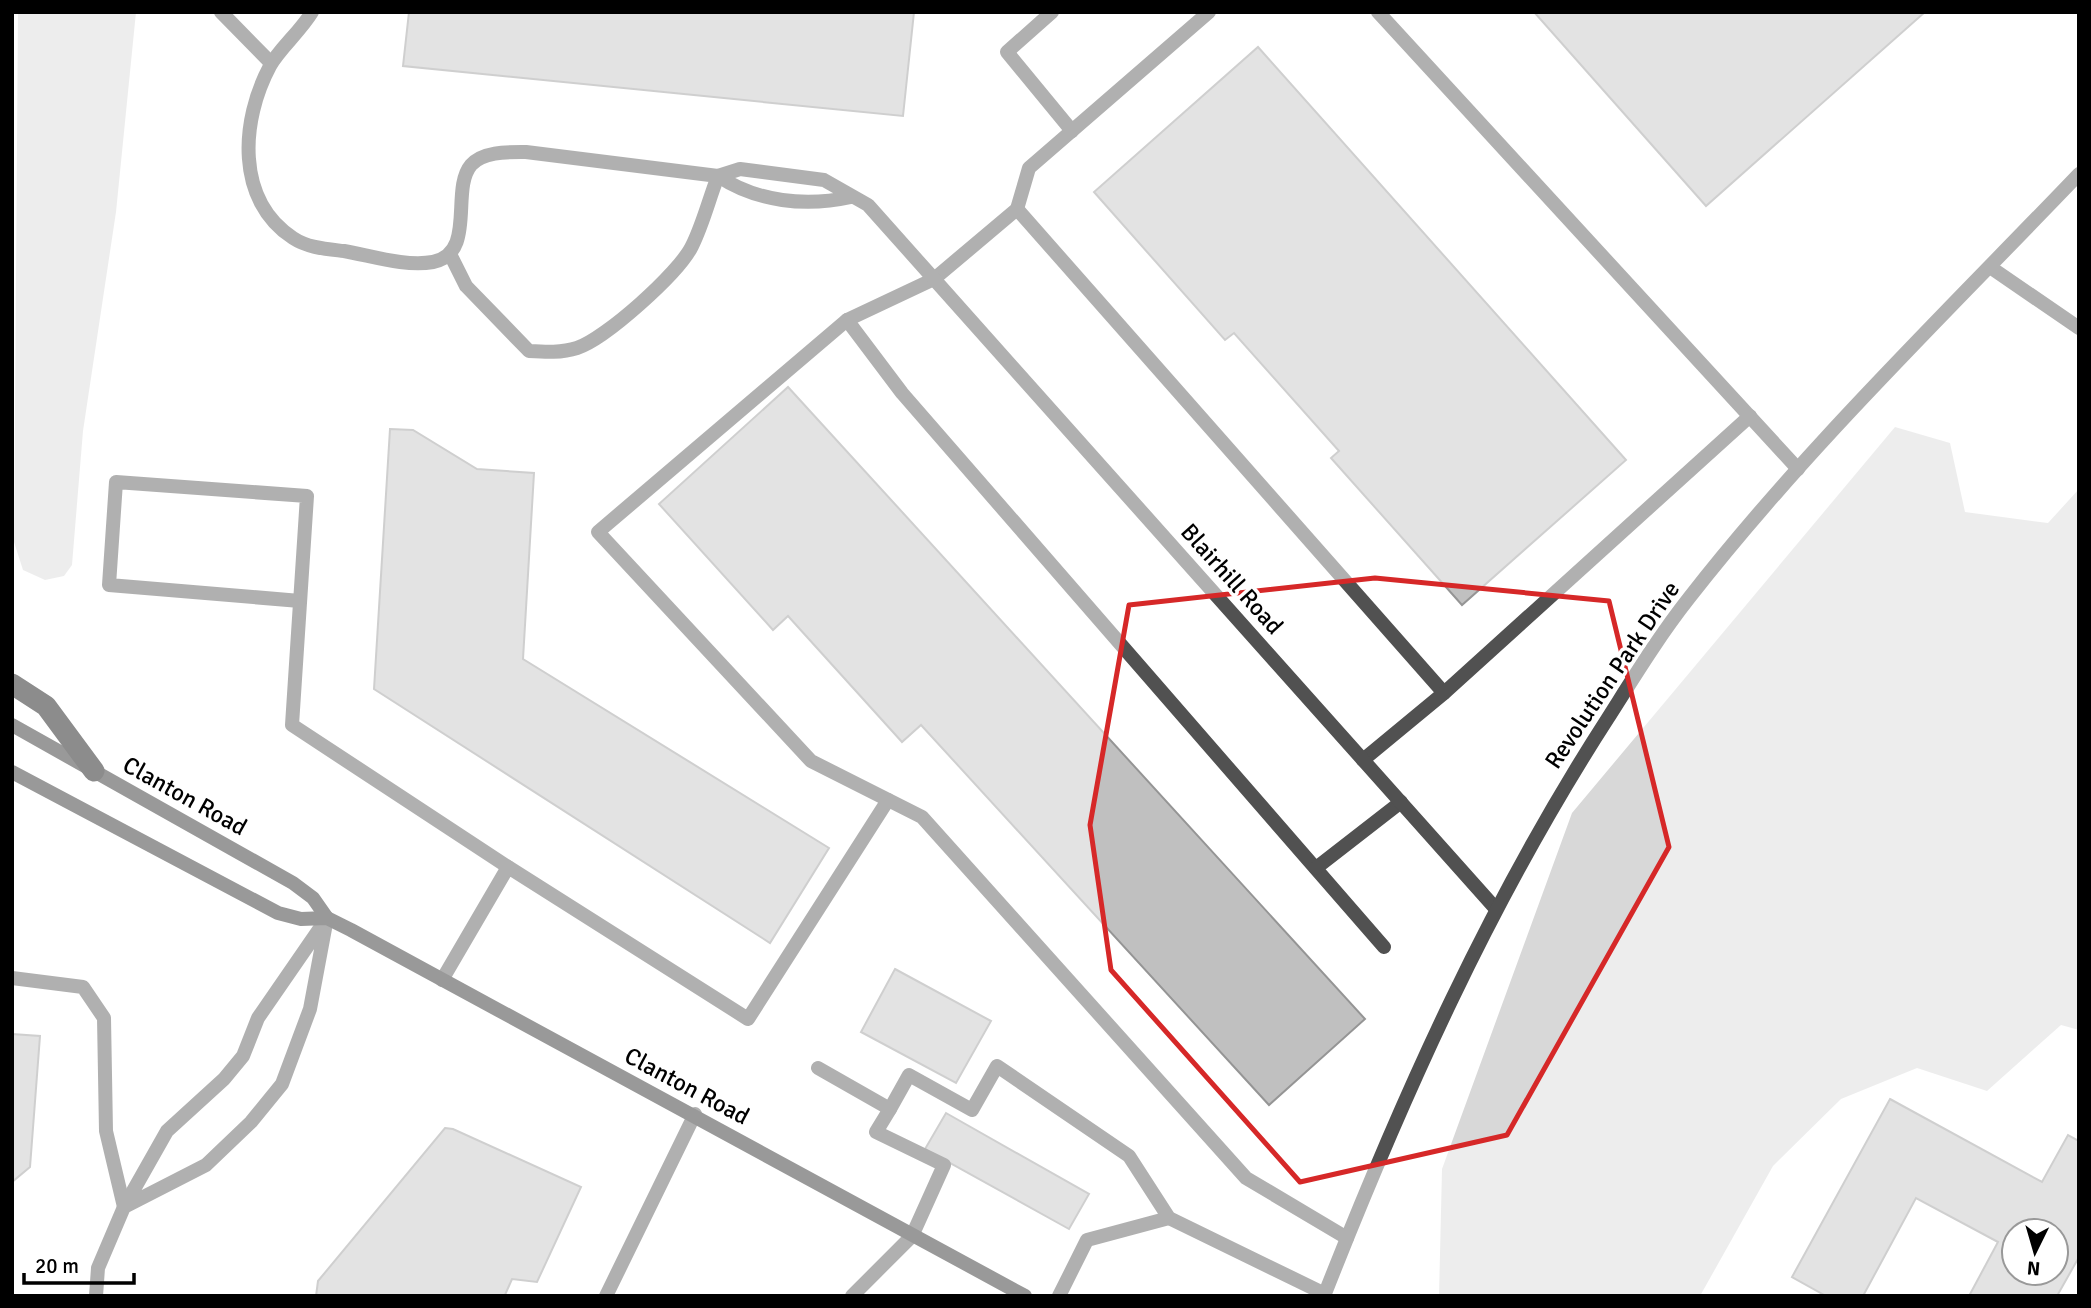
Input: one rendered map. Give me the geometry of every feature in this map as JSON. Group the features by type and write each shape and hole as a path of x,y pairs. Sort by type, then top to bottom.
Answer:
{"highway":[{"path":"12,684 46,706 93,771"}],"main road":[{"name":"Clanton Road","path":"12,725 293,883 313,898 327,918 695,1114 1025,1296"},
{"name":"Clanton Road","path":"12,772 278,913 301,919 327,918"}],"street":[{"path":"221,12 271,63"},
{"path":"312,12 300,33 271,63 256,99 247,142 250,173 260,200 275,223 294,239 313,246 417,263 436,262 450,254 458,240 463,191 470,166 482,157 526,152 718,176 753,194 790,201 823,203 851,197"},
{"path":"1052,12 1006,52 1072,131"},
{"path":"1209,12 1029,168 1017,209 934,279 847,320 598,532 811,761 922,817 1246,1178 1347,1238"},
{"path":"1378,12 1798,469"},
{"name":"Blairhill Road","path":"718,176 740,169 803,175 824,180 868,205 1496,909"},
{"name":"Revolution Park Drive","path":"1324,1295 1427,1047 1496,909 1590,745 1651,651 1704,579 1766,504 2079,174"},
{"path":"450,254 466,286 529,351 577,349 604,335 691,249 718,176"},
{"path":"1017,209 1444,693"},
{"path":"1990,267 2079,328"},
{"path":"847,320 902,393 1384,947"},
{"path":"1363,760 1444,693 1750,416"},
{"path":"300,601 109,584 116,482 307,496 292,724 508,867 748,1018 888,800"},
{"path":"1316,868 1401,802"},
{"path":"442,980 508,867"},
{"path":"124,1207 206,1166 251,1122 282,1084 310,1009 327,918"},
{"path":"96,1296 98,1268 124,1207 167,1131 224,1079 243,1056 258,1018 327,918"},
{"path":"12,978 83,987 104,1018 106,1131 124,1207"},
{"path":"852,1296 912,1236 944,1165 876,1132 909,1075 972,1110 997,1066 1129,1156 1169,1218 1324,1295"},
{"path":"818,1068 890,1109"},
{"path":"606,1296 695,1114"},
{"path":"1059,1296 1087,1240 1169,1218"}],"highlighted area":[{"path":"1375,578 1609,601 1669,847 1507,1135 1300,1182 1111,970 1090,825 1129,605"}],"shaded area":[{"path":"18,12 136,12 116,212 83,431 72,565 64,576 45,580 23,570 14,542"},
{"path":"1895,427 1950,443 1965,512 2048,523 2079,489 2079,1030 2061,1025 1987,1091 1917,1068 1841,1099 1773,1166 1700,1296 1439,1296 1442,1169 1572,813"}],"building":[{"path":"409,12 914,12 903,116 403,66"},
{"path":"1534,12 1925,12 1706,206"},
{"path":"1258,47 1626,460 1462,605 1331,458 1339,451 1234,333 1225,340 1094,192"},
{"path":"788,387 1365,1019 1269,1105 921,725 902,742 788,616 773,630 659,504"},
{"path":"390,429 413,430 477,469 534,473 523,659 829,848 770,943 374,689"},
{"path":"895,969 991,1021 956,1083 861,1032"},
{"path":"12,1034 40,1036 30,1167 12,1182"},
{"path":"1890,1099 2042,1182 2068,1135 2079,1141 2079,1257 2070,1273 2070,1217 2000,1217 2000,1287 2062,1287 2057,1296 1969,1296 1998,1242 1916,1198 1863,1296 1826,1296 1792,1277"},
{"path":"946,1113 1089,1194 1069,1229 925,1149"},
{"path":"445,1128 453,1129 581,1187 537,1282 512,1279 505,1295 316,1296 318,1281"}]}
